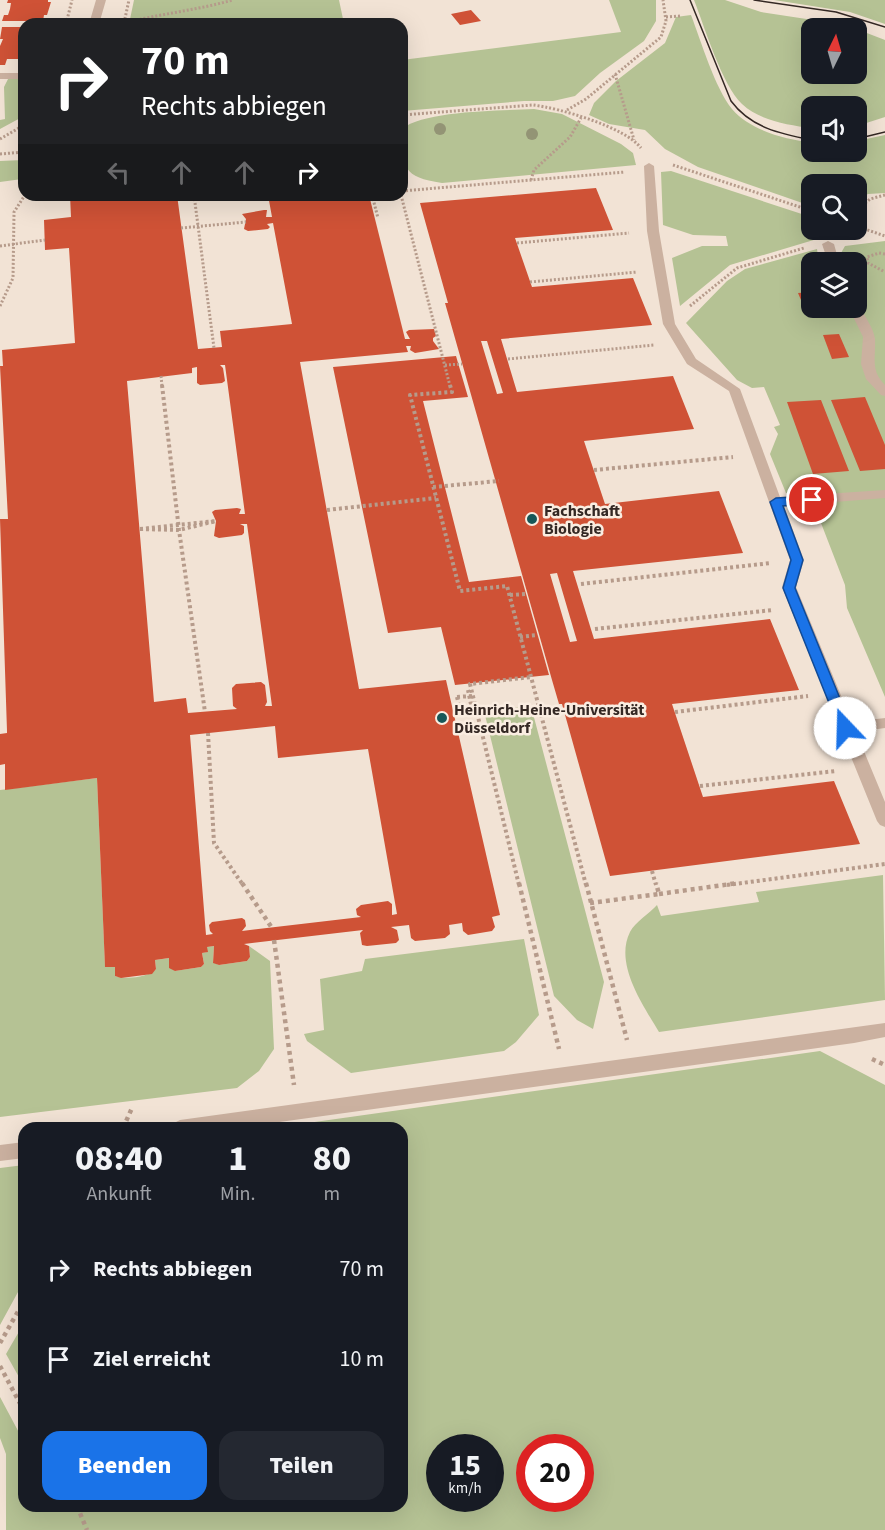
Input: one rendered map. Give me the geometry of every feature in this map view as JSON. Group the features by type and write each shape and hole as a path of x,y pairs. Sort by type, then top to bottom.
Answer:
{"street":[{"path":"96,18 101,0"},
{"path":"0,76 18,76"},
{"path":"648,168 653,231 669,324 691,360 734,389 797,560 789,588 885,821"},
{"path":"828,244 831,252"},
{"path":"860,318 869,337 867,364 872,379 885,392"},
{"path":"776,502 885,494"},
{"path":"845,728 885,723"},
{"path":"224,1122 885,1030"},
{"path":"0,1153 18,1150"}],"path":[{"path":"68,18 72,0"},
{"path":"125,18 129,0"},
{"path":"146,18 164,13 202,9 233,0"},
{"path":"567,110 586,99 661,37 666,18 663,0"},
{"path":"666,18 681,16"},
{"path":"615,74 634,140 642,149"},
{"path":"408,115 532,105 567,110 634,140"},
{"path":"531,180 534,170 570,136 581,118"},
{"path":"0,139 18,128"},
{"path":"0,154 18,152"},
{"path":"671,165 801,207"},
{"path":"408,192 648,168"},
{"path":"867,202 885,195"},
{"path":"0,306 13,278 14,212 21,201"},
{"path":"195,201 214,348"},
{"path":"374,201 378,218"},
{"path":"403,201 453,392 410,395 460,591 507,586 634,1066"},
{"path":"182,228 246,222"},
{"path":"867,230 885,236"},
{"path":"517,243 653,231"},
{"path":"0,246 45,240"},
{"path":"669,324 737,268 800,249 828,244"},
{"path":"885,254 879,253 867,257 868,262 885,272"},
{"path":"530,282 659,270"},
{"path":"508,359 680,342"},
{"path":"446,365 462,363"},
{"path":"161,376 179,530 205,712"},
{"path":"594,470 758,454"},
{"path":"433,488 499,481"},
{"path":"327,510 436,498"},
{"path":"216,521 179,530 140,529 216,521"},
{"path":"581,584 797,560"},
{"path":"510,595 526,594"},
{"path":"595,629 798,608"},
{"path":"520,637 537,635"},
{"path":"531,677 470,684 560,1051"},
{"path":"468,690 472,709 460,710 457,697 472,696"},
{"path":"778,692 780,699"},
{"path":"675,712 832,693"},
{"path":"208,733 214,843 272,928"},
{"path":"700,786 862,768"},
{"path":"590,903 885,864"},
{"path":"652,871 659,894"},
{"path":"274,940 297,1112"},
{"path":"126,1122 132,1108"},
{"path":"0,1342 18,1311"},
{"path":"0,1366 18,1400"},
{"path":"80,1512 87,1530"}],"green space":[{"path":"134,0 339,0 343,18 130,18"},
{"path":"609,0 656,0 656,21 644,41 600,73 575,96 553,101 524,101 408,111 408,59 621,32"},
{"path":"694,0 725,0 761,12 801,18 801,84 867,84 867,33 885,40 885,117 867,123 867,96 801,96 801,126 775,121 749,110 742,104 728,84"},
{"path":"774,0 885,0 885,24 850,12"},
{"path":"691,15 709,64 732,109 748,123 768,133 801,141 801,162 867,162 867,139 885,135 885,193 867,195 867,174 801,174 801,203 698,167 665,149 645,130 609,124 589,115 594,103 616,81 665,43 676,17"},
{"path":"9,77 18,77 18,119 0,129 0,120 5,119 4,87"},
{"path":"534,109 562,114 621,144 633,153 636,165 442,183 411,173 408,169 408,126 428,118 465,113"},
{"path":"18,160 18,180 0,182 0,161"},
{"path":"671,171 801,214 801,240 814,240 730,265 680,306 672,258 702,246 728,246 726,236 693,235 663,225 661,172"},
{"path":"885,241 885,697 847,608 845,585 809,492 786,493 770,454 778,434 774,427 780,425 764,387 752,388 737,380 686,323 727,281 745,269 801,253 801,318 867,318 867,252 842,252 845,246"},
{"path":"531,706 604,982 593,1029 577,1020 554,996 484,711"},
{"path":"97,778 105,966 115,967 115,976 137,977 153,972 156,969 155,960 169,958 175,971 201,967 204,964 202,953 207,952 207,947 214,946 213,962 219,965 247,961 250,957 249,946 270,961 274,1049 259,1071 237,1088 0,1117 0,790"},
{"path":"883,875 885,1000 659,1032 632,984 628,971 626,944 635,925 657,905 661,916 759,902 756,892"},
{"path":"524,939 539,1015 516,1042 504,1051 351,1073 307,1041 304,1034 324,1030 320,979 362,971 365,959"},
{"path":"820,1051 885,1085 885,1530 6,1530 6,1454 0,1438 0,1397 18,1431 18,1512 408,1512 408,1122 315,1122"},
{"path":"18,1166 18,1292 0,1325 0,1168"},
{"path":"18,1333 18,1375 6,1354"}],"building":[{"path":"8,0 48,0 51,2 47,15 44,15 44,18 18,18 18,21 2,21 10,9 11,3 7,3"},
{"path":"471,10 481,21 460,25 451,14"},
{"path":"2,27 18,27 18,59 7,59 5,65 0,65 0,46 3,39 0,39"},
{"path":"596,188 613,230 515,238 532,287 633,278 652,325 501,339 517,392 673,376 694,429 584,441 605,504 719,491 743,553 573,571 594,639 770,619 799,690 672,704 703,797 834,781 860,844 610,876 445,303 448,303 420,203","holes":["481,341 487,341 503,393 497,394","557,573 577,641 570,642 550,574"]},
{"path":"70,201 178,201 198,349 222,347 220,331 292,324 273,223 267,224 270,227 268,229 248,231 244,229 246,219 242,214 267,210 266,217 272,217 269,201 370,201 405,339 410,339 406,332 409,330 434,329 436,336 433,341 439,349 415,353 410,350 411,346 406,346 408,352 300,362 359,689 446,680 500,915 492,917 495,927 492,931 468,935 463,931 462,923 449,925 450,934 445,938 415,941 411,938 409,925 391,927 397,930 399,940 396,943 362,945 360,933 363,930 244,944 249,946 250,957 247,961 219,965 213,963 214,946 207,947 208,952 202,953 204,964 201,967 175,971 169,968 169,958 155,960 156,969 152,974 121,978 115,976 115,967 105,967 97,778 5,790 5,764 0,765 0,734 7,733 0,519 8,519 0,366 3,366 2,350 75,343 69,248 45,250 44,220 71,217","holes":["220,365 225,365 245,514 239,514 241,509 237,508 212,512 216,521 214,536 219,538 242,535 244,526 240,524 247,524 272,706 265,706 267,702 265,685 261,682 236,684 232,688 233,706 237,709 188,713 186,698 154,702 127,381 192,373 192,368 197,367 197,383 200,385 222,383 225,381 223,368","275,726 278,758 368,749 397,914 392,915 392,904 388,901 361,905 356,909 357,915 361,917 242,931 246,926 242,918 212,922 209,925 213,934 206,935 190,735"]},
{"path":"839,334 849,357 832,359 823,335"},
{"path":"456,356 468,397 423,401 469,582 521,576 549,675 455,685 441,627 388,633 333,367"},
{"path":"865,397 885,445 885,469 860,471 831,400"},
{"path":"821,400 849,471 813,474 787,402"}],"tram line":[{"path":"690,0 731,101 757,124 801,138"},
{"path":"754,0 836,12 885,27"},
{"path":"867,136 885,132"}],"place":[{"name":"Fachschaft Biologie","path":"532,519"},
{"name":"Heinrich-Heine-Universität Düsseldorf","path":"442,718"}],"route":[{"path":"812,500 776,502 797,560 789,588 845,728"}]}
